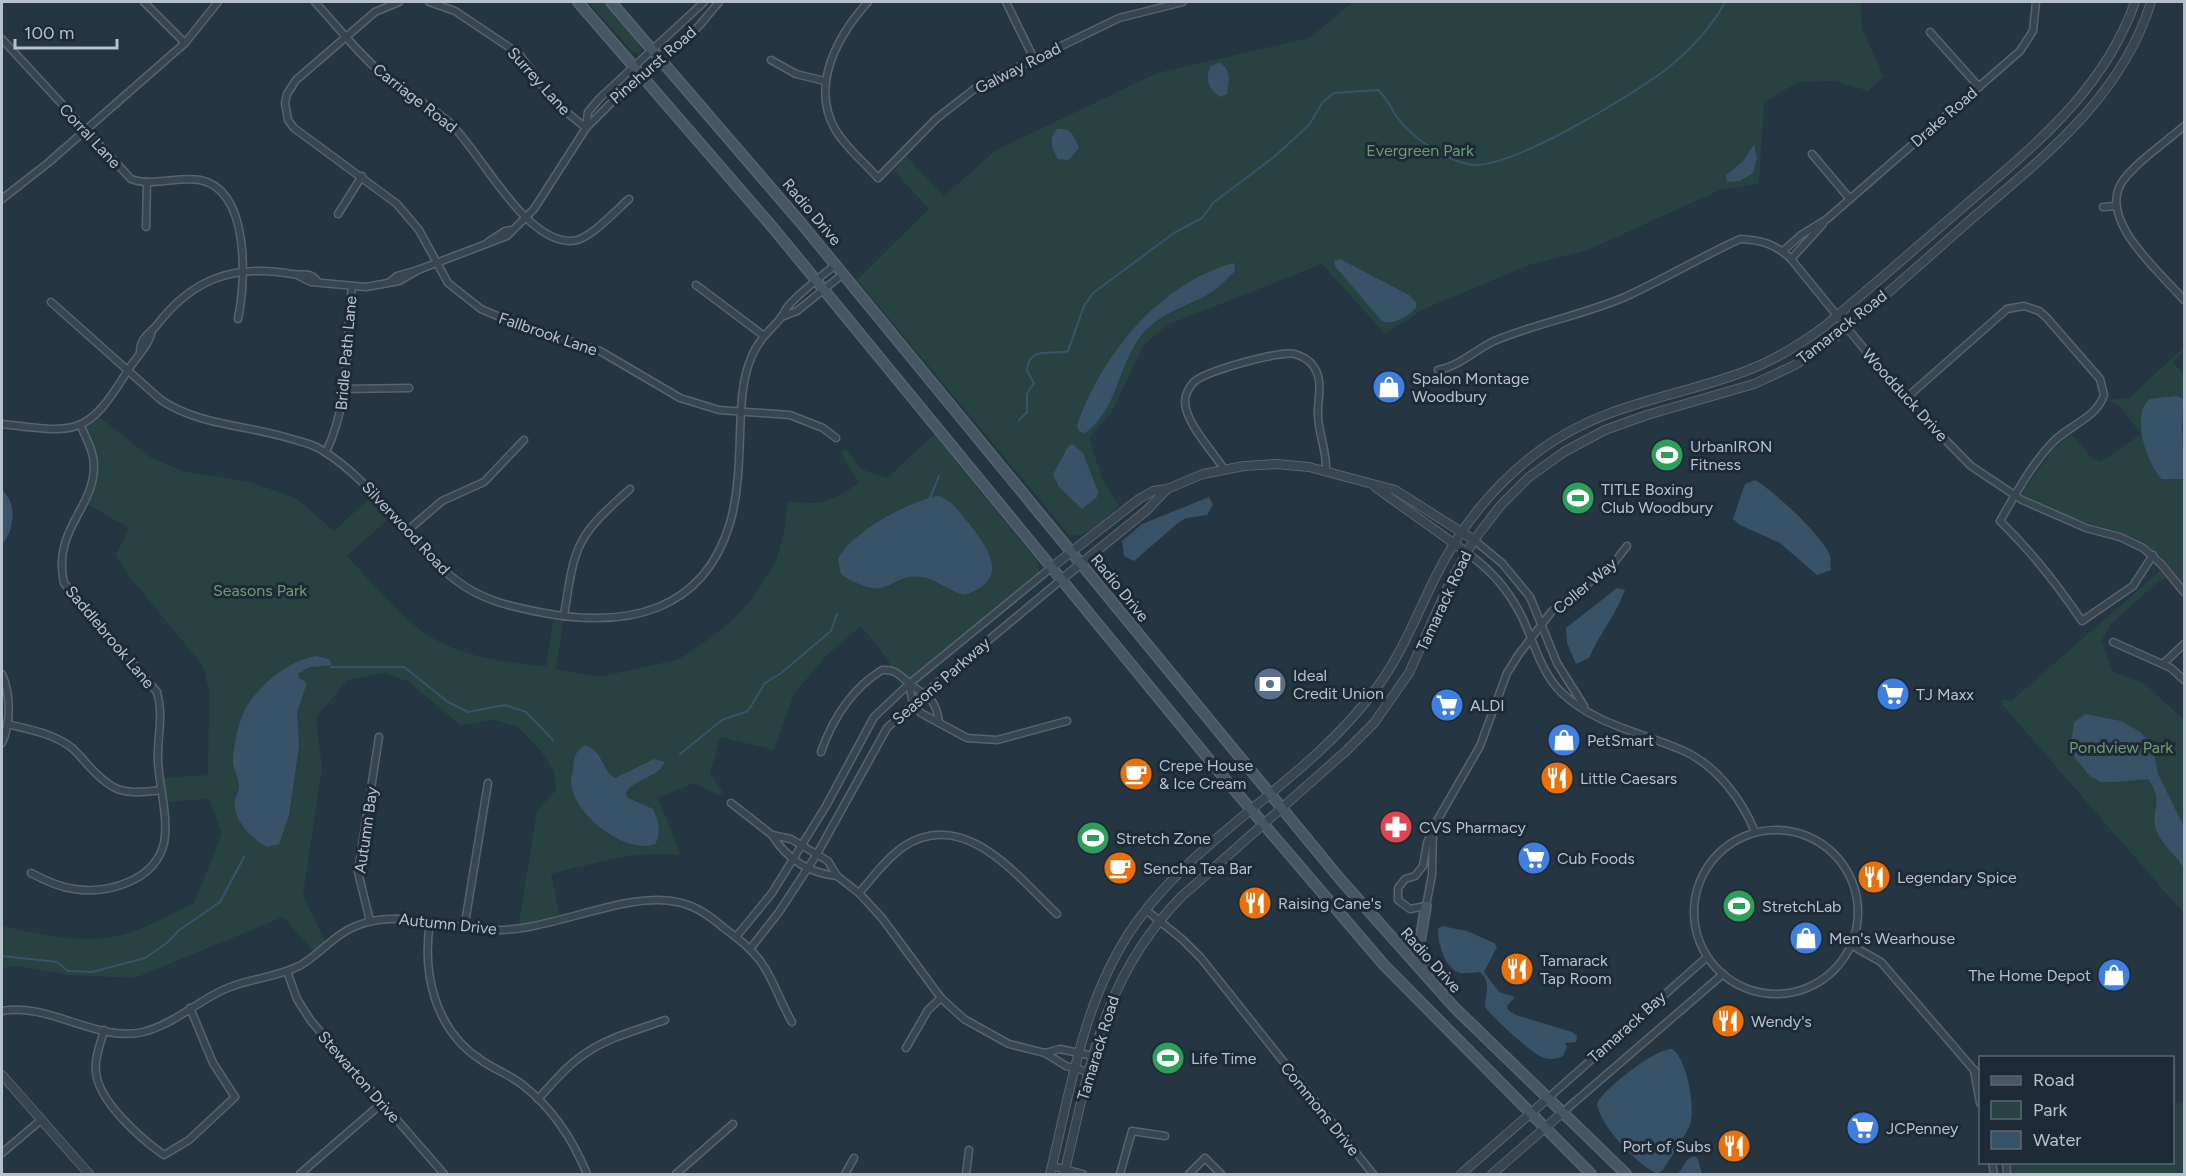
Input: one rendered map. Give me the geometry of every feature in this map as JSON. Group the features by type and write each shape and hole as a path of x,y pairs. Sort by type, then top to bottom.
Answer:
{"main road":[{"path":"578,2 817,280 1251,810 1390,971 1530,1115 1591,1174"},
{"name":"Radio Drive","path":"611,2 836,264 1281,808 1427,978 1547,1099 1626,1174"},
{"path":"1425,906 1419,949 1427,978"}],"street":[{"path":"144,2 185,43"},
{"path":"2,199 185,43 218,2"},
{"name":"Carriage Road","path":"315,2 385,76 458,131 501,191 526,217 545,231 571,241 588,234 629,199"},
{"path":"346,37 375,12 399,2"},
{"name":"Surrey Lane","path":"429,2 455,11 519,54 554,102 586,128"},
{"name":"Pinehurst Road","path":"586,128 588,112 592,107 704,2"},
{"name":"Pinehurst Road","path":"81,426 100,412 151,337 152,330 175,301 196,286 223,275 269,272 297,275 303,273 314,276 317,281 352,287 390,282 397,276 436,263 488,242 505,231 512,230 526,217 586,128 642,75 705,21 719,2"},
{"path":"771,60 795,74 825,81 838,45 868,2"},
{"path":"1006,2 1034,59"},
{"name":"Galway Road","path":"825,81 825,99 835,129 878,178 952,105 977,87 1130,13 1183,2"},
{"name":"Drake Road","path":"1791,259 1827,219 2025,45 2033,31 2036,2"},
{"name":"Tamarack Road","path":"1051,1171 1079,1052 1092,1010 1108,970 1146,910 1167,886 1346,726 1378,687 1401,649 1454,542 1508,477 1543,448 1569,432 1627,405 1716,381 1758,366 1798,345 1837,316 2062,120 2104,67 2121,36 2135,2"},
{"name":"Tamarack Road","path":"1065,1172 1093,1056 1114,991 1129,963 1159,921 1181,897 1345,752 1386,708 1416,660 1449,584 1466,552 1517,488 1553,459 1577,444 1621,423 1754,384 1807,357 1846,328 2073,130 2120,70 2139,33 2151,2"},
{"path":"1930,32 1979,87"},
{"name":"Fallbrook Lane","path":"346,37 292,86 287,94 285,112 299,134 362,176 408,215 419,230 448,283 491,314 600,351 680,398 719,410 790,415 823,428 836,438"},
{"name":"Corral Lane","path":"2,39 131,179 147,182 201,180 216,186 227,196 238,225 243,273 243,293 238,319"},
{"path":"2184,126 2122,183 2115,206 2122,228 2184,300"},
{"path":"1812,154 1850,199"},
{"path":"338,214 362,176"},
{"path":"146,226 147,182"},
{"path":"2103,207 2115,206"},
{"name":"Drake Road","path":"1783,251 1827,219"},
{"name":"Woodduck Drive","path":"1438,370 1455,365 1492,342 1527,329 1575,316 1625,296 1740,238 1759,240 1783,251 1791,259 1905,399 1971,466 2014,496 2086,528 2120,537 2153,555 2184,591"},
{"name":"Silverwood Road","path":"51,302 176,410 203,420 284,436 316,447 326,453 358,478 438,565 472,591 512,607 597,619 636,616 662,607 686,591 704,574 730,524 738,486 741,413 748,365 764,336 792,302 836,264"},
{"name":"Silverwood Road","path":"781,317 793,314 843,274"},
{"path":"696,285 764,336"},
{"name":"Bridle Path Lane","path":"326,453 339,423 352,287"},
{"path":"1905,399 2007,309 2024,306 2039,311 2100,379 2104,395 2096,410 2052,443 2014,496 2000,521 2031,550 2055,580 2082,621 2133,586 2153,555"},
{"path":"1224,469 1189,418 1185,403 1188,390 1193,382 1206,375 1285,353 1302,357 1317,373 1320,380 1318,418 1327,451 1326,471"},
{"path":"344,389 409,388"},
{"path":"2,424 68,430 81,426"},
{"name":"Saddlebrook Lane","path":"31,873 72,889 93,891 118,886 146,873 158,860 164,842 158,758 162,710 157,692 64,583 60,555 91,483 94,469 90,447 81,426"},
{"path":"407,531 442,501 483,482 524,440"},
{"name":"Seasons Parkway","path":"736,937 766,902 832,796 865,731 884,705 1052,567 1139,499 1153,491 1167,489 1203,474 1224,469 1276,464 1326,471 1395,490 1474,540"},
{"name":"Seasons Parkway","path":"1372,484 1388,498 1466,552"},
{"path":"564,616 572,562 583,536 596,519 630,489"},
{"name":"Seasons Parkway","path":"750,949 775,917 817,854 858,784 879,741 892,723 1080,563 1147,510 1167,489"},
{"path":"1474,540 1519,581 1530,597 1557,663 1586,709"},
{"name":"Coller Way","path":"1541,625 1568,597 1613,564 1627,546"},
{"path":"1466,552 1503,584 1530,639 1555,684 1563,693 1606,723 1686,752 1704,764 1740,802 1755,832"},
{"path":"1433,829 1432,874 1425,906 1410,909 1403,905 1397,895 1401,882 1415,876 1424,866 1427,843 1433,829 1480,746 1507,673 1541,625"},
{"path":"2113,642 2163,664 2184,680"},
{"path":"2163,664 2184,644"},
{"name":"Seasons Parkway","path":"821,752 834,719 866,681 882,669 890,669 909,684"},
{"path":"2,674 6,683 7,724 2,743"},
{"path":"909,684 925,693 936,707 939,723"},
{"path":"909,684 913,704 925,717 967,738 982,741 1010,738 1067,721"},
{"path":"7,724 56,737 71,747 105,785 117,791 139,793 161,790"},
{"name":"Autumn Bay","path":"369,921 358,872 379,737"},
{"path":"464,929 488,783"},
{"path":"731,803 772,835 792,860 821,874 837,876"},
{"path":"1755,832 1797,833 1817,842 1837,858 1850,879 1857,902 1851,945 1828,975 1810,986 1787,994 1758,992 1734,983 1707,957 1699,940 1694,912 1703,874 1728,846 1755,832"},
{"path":"772,835 802,844 828,861 837,876 859,893 882,918 941,998 964,1019 991,1036 1045,1053 1057,1062 1089,1072"},
{"path":"859,893 887,861 904,846 930,837 957,836 989,850 1057,914"},
{"name":"Autumn Drive","path":"2,1011 24,1009 127,1034 146,1031 234,986 287,971 303,963 346,931 369,921 390,918 430,922 464,929 500,930 539,927 638,901 664,900 690,905 704,912 750,949 774,984 781,1005 792,1022"},
{"name":"Commons Drive","path":"1146,910 1201,958 1373,1174"},
{"path":"430,922 427,974 445,1021 456,1037 480,1060 523,1085 538,1099 571,1140 587,1174"},
{"path":"1851,945 1881,962 1979,1076"},
{"name":"Tamarack Bay","path":"1547,1099 1707,957"},
{"name":"Stewarton Drive","path":"287,971 303,1009 444,1174"},
{"name":"Tamarack Bay","path":"1562,1113 1723,974"},
{"path":"906,1048 928,1011 941,998"},
{"path":"104,1030 96,1064 101,1090 140,1137 164,1155 189,1140 235,1097 213,1063 190,1008"},
{"path":"538,1099 563,1072 586,1052 610,1040 664,1020"},
{"path":"1045,1053 1060,1049 1093,1056"},
{"path":"1974,1070 1979,1098"},
{"path":"2,1074 89,1174"},
{"path":"1461,1174 1547,1099"},
{"path":"300,1174 382,1103"},
{"path":"1492,1174 1562,1113"},
{"path":"2,1153 41,1120"},
{"path":"676,1174 733,1124"},
{"path":"1120,1174 1132,1131 1165,1136"},
{"path":"966,1174 969,1150"},
{"path":"845,1174 854,1158"},
{"path":"1189,1174 1205,1158 1221,1174"},
{"path":"1051,1171 1083,1174"}],"green space":[{"path":"588,2 605,2 636,38 642,49 641,53 633,52"},
{"name":"Evergreen Park","path":"1353,2 1861,2 1862,28 1884,77 1868,91 1835,81 1798,82 1764,103 1759,184 1722,189 1588,250 1529,265 1424,309 1385,334 1322,264 1167,325 1144,345 1111,413 1089,438 1103,481 1119,506 1089,531 1076,536 1069,535 857,280 929,209 894,171 906,156 944,196 996,150 1157,73 1309,38"},
{"path":"2184,347 2184,352 2173,362 2184,375 2184,584 2157,554 2138,540 2044,508 2022,493 2052,450 2071,433 2093,459 2100,462 2141,434 2120,406 2107,400 2129,398"},
{"name":"Seasons Park","path":"97,415 150,457 182,471 250,482 296,498 334,531 374,494 393,515 347,556 390,602 426,634 464,652 504,661 546,666 554,615 564,616 556,669 599,677 679,659 733,620 755,595 776,561 784,531 788,501 818,503 826,501 859,483 841,453 846,449 861,469 887,478 934,434 1038,562 1040,576 909,684 890,669 889,661 861,626 825,657 794,694 774,750 720,737 710,773 723,792 719,796 694,783 658,798 681,855 632,856 551,874 561,921 518,930 537,810 556,790 554,771 540,750 517,726 494,720 460,725 409,682 385,673 348,680 316,717 322,768 303,895 327,945 316,954 283,917 135,978 68,975 17,966 2,968 2,925 49,936 99,938 131,932 194,903 222,834 209,799 162,802 160,778 208,775 209,691 203,666 129,576 116,555 129,528 83,502 94,469 81,426"},
{"name":"Pondview Park","path":"2160,571 2167,578 2158,582 2112,623 2102,640 2112,671 2145,684 2184,720 2184,914 2000,702 2004,699 2011,701"},
{"path":"2184,1101 2184,1174 2009,1174 2007,1164 2174,1164 2174,1105"}],"water":[{"path":"1219,62 1229,76 1227,94 1221,97 1211,88 1208,80 1210,67"},
{"path":"1057,129 1069,131 1079,148 1069,160 1058,159 1054,152 1052,140"},
{"path":"1754,145 1757,158 1753,173 1740,181 1727,182 1726,175 1742,162"},
{"path":"1340,259 1409,295 1416,302 1416,308 1396,321 1382,321 1335,266 1334,261"},
{"path":"1234,263 1235,271 1215,290 1166,315 1144,332 1135,344 1105,411 1085,433 1080,432 1077,426 1101,374 1117,349 1136,326 1181,287 1207,273"},
{"path":"2177,396 2184,399 2182,424 2184,479 2162,479 2146,451 2141,416 2144,406 2150,399"},
{"path":"1072,444 1083,453 1098,492 1097,497 1082,509 1059,487 1053,474"},
{"path":"1755,480 1785,503 1808,526 1826,548 1830,556 1831,570 1817,575 1780,543 1740,525 1733,519 1745,484"},
{"path":"2,490 10,502 12,524 2,544"},
{"path":"938,496 951,502 988,551 992,571 988,580 980,588 965,595 932,580 914,576 876,589 841,574 838,559 855,538 897,511"},
{"path":"1209,497 1213,505 1207,515 1186,518 1178,523 1134,561 1124,556 1122,541 1142,524"},
{"path":"1617,588 1625,590 1617,608 1589,658 1576,664 1567,643 1566,628"},
{"path":"316,656 329,659 332,665 310,667 298,674 299,678 307,683 297,712 299,746 289,815 279,844 267,847 244,828 235,808 239,785 233,761 238,730 245,709 262,687 288,667"},
{"path":"2086,714 2121,721 2139,731 2152,744 2158,774 2184,827 2184,868 2158,834 2155,823 2156,794 2148,779 2101,782 2090,776 2070,752 2074,722"},
{"path":"585,745 596,752 615,778 654,759 665,762 657,772 634,784 626,793 628,798 653,809 658,826 655,844 643,846 630,844 617,838 605,831 583,810 576,799 571,781 576,755"},
{"path":"1442,926 1467,931 1494,943 1497,947 1484,972 1499,992 1515,997 1507,1006 1508,1010 1516,1015 1572,1032 1577,1036 1576,1042 1565,1043 1567,1047 1563,1056 1549,1059 1538,1055 1489,1012 1485,1007 1487,984 1484,976 1480,972 1455,971 1451,967 1441,948 1438,935 1438,929"},
{"path":"1672,1049 1682,1062 1686,1073 1691,1096 1692,1118 1663,1170 1657,1174 1621,1144 1605,1123 1597,1104 1609,1089 1631,1070 1654,1055"},
{"path":"1694,1156 1698,1159 1702,1174 1678,1174 1688,1159"}],"waterway":[{"path":"1019,420 1027,412 1027,394 1034,383 1027,371 1028,363 1037,354 1068,351 1084,306 1093,293 1174,233 1202,218 1213,203 1274,157 1309,125 1322,103 1334,93 1378,90 1410,132 1428,146 1457,161 1467,164 1485,164 1539,145 1601,112 1653,79 1693,45 1714,20 1725,2"},
{"path":"930,498 939,476"},
{"path":"680,754 722,720 748,711 765,683 780,674 831,631 837,614"},
{"path":"331,667 404,667 448,702 468,712 505,705 526,712 553,740"},
{"path":"2,956 57,962 68,971 92,972 145,958 167,943 178,931 220,902 244,857"}],"place":[{"name":"Spalon Montage Woodbury","path":"1389,387"},
{"name":"UrbanIRON Fitness","path":"1667,455"},
{"name":"TITLE Boxing Club Woodbury","path":"1578,498"},
{"name":"Ideal Credit Union","path":"1270,684"},
{"name":"TJ Maxx","path":"1893,694"},
{"name":"ALDI","path":"1447,705"},
{"name":"PetSmart","path":"1564,740"},
{"name":"Crepe House & Ice Cream","path":"1136,774"},
{"name":"Little Caesars","path":"1557,778"},
{"name":"CVS Pharmacy","path":"1396,827"},
{"name":"Stretch Zone","path":"1093,838"},
{"name":"Cub Foods","path":"1534,858"},
{"name":"Sencha Tea Bar","path":"1120,868"},
{"name":"Legendary Spice","path":"1874,877"},
{"name":"Raising Cane's","path":"1255,903"},
{"name":"StretchLab","path":"1739,906"},
{"name":"Men's Wearhouse","path":"1806,938"},
{"name":"Tamarack Tap Room","path":"1517,969"},
{"name":"The Home Depot","path":"2114,975"},
{"name":"Wendy's","path":"1728,1021"},
{"name":"Life Time","path":"1168,1058"},
{"name":"JCPenney","path":"1863,1128"},
{"name":"Port of Subs","path":"1734,1146"}]}
